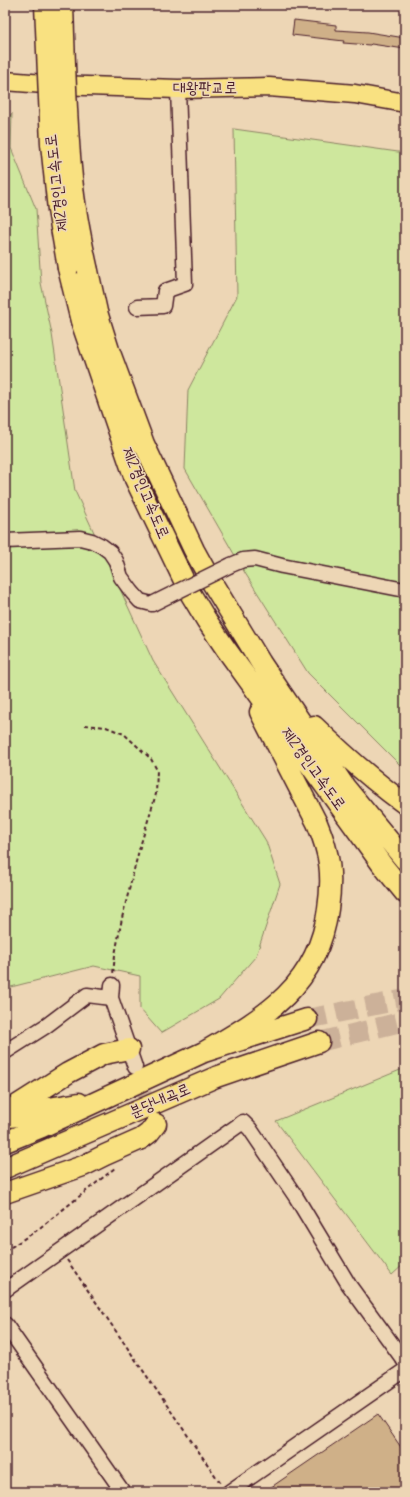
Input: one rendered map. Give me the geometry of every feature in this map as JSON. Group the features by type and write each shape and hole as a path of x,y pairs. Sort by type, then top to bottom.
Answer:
{"highway":[{"name":"제2경인고속도로","path":"45,5 51,144 58,210 68,268 81,321 135,479 190,593 207,622 378,860 405,893"},
{"name":"제2경인고속도로","path":"63,5 68,125 76,214 97,312 109,350 144,444 191,543 211,581 262,663 345,788 405,860"},
{"path":"204,1052 262,1017 277,1004 306,973 315,957 327,922 331,878 329,858 317,822 226,649"},
{"path":"262,663 291,700 331,742 380,786 405,804"},
{"name":"분당내곡로","path":"5,1142 42,1127 204,1052 307,1019"},
{"name":"분당내곡로","path":"5,1168 216,1077 318,1042"},
{"path":"5,1114 68,1073 104,1054 132,1058"},
{"path":"5,1117 19,1116 42,1109 106,1098"},
{"path":"5,1192 83,1166 105,1154 142,1139 150,1133 156,1124"}],"main road":[{"name":"대왕판교로","path":"5,81 57,85 178,89 269,88 355,94 405,103"}],"street":[{"path":"137,307 163,306 165,291 185,284 178,89"},
{"path":"5,542 80,538 92,541 110,552 116,561 122,577 140,601 152,604 231,565 243,560 255,559 282,566 405,590"},
{"path":"5,1052 46,1026 87,995 112,992 132,1058"},
{"path":"5,1290 243,1122 250,1129 296,1197 349,1285 405,1362"},
{"path":"5,1324 123,1492"},
{"path":"226,1489 405,1370"}],"path":[{"path":"85,725 106,727 124,734 151,759 157,770 156,794 139,850 122,918 115,955 112,992"},
{"path":"5,1251 36,1231 118,1166"},
{"path":"60,1251 226,1489"}],"green space":[{"path":"12,113 11,148 36,209 41,283 52,334 75,491 153,661 266,841 280,884 256,956 219,999 161,1033 140,1009 140,976 94,966 11,987 5,990 5,122"},
{"path":"234,129 405,153 405,770 308,673 245,573 185,469 188,390 237,296"},
{"path":"405,1068 405,1263 392,1275 276,1121"}],"building":[{"path":"294,20 336,25 336,30 368,32 405,38 405,49 371,44 343,43 344,41 292,35"},
{"path":"378,1414 405,1453 405,1492 264,1492"}],"tunnel":[{"path":"307,1019 405,999"},
{"path":"319,1042 405,1021"},
{"path":"137,1073 152,1114"}]}
